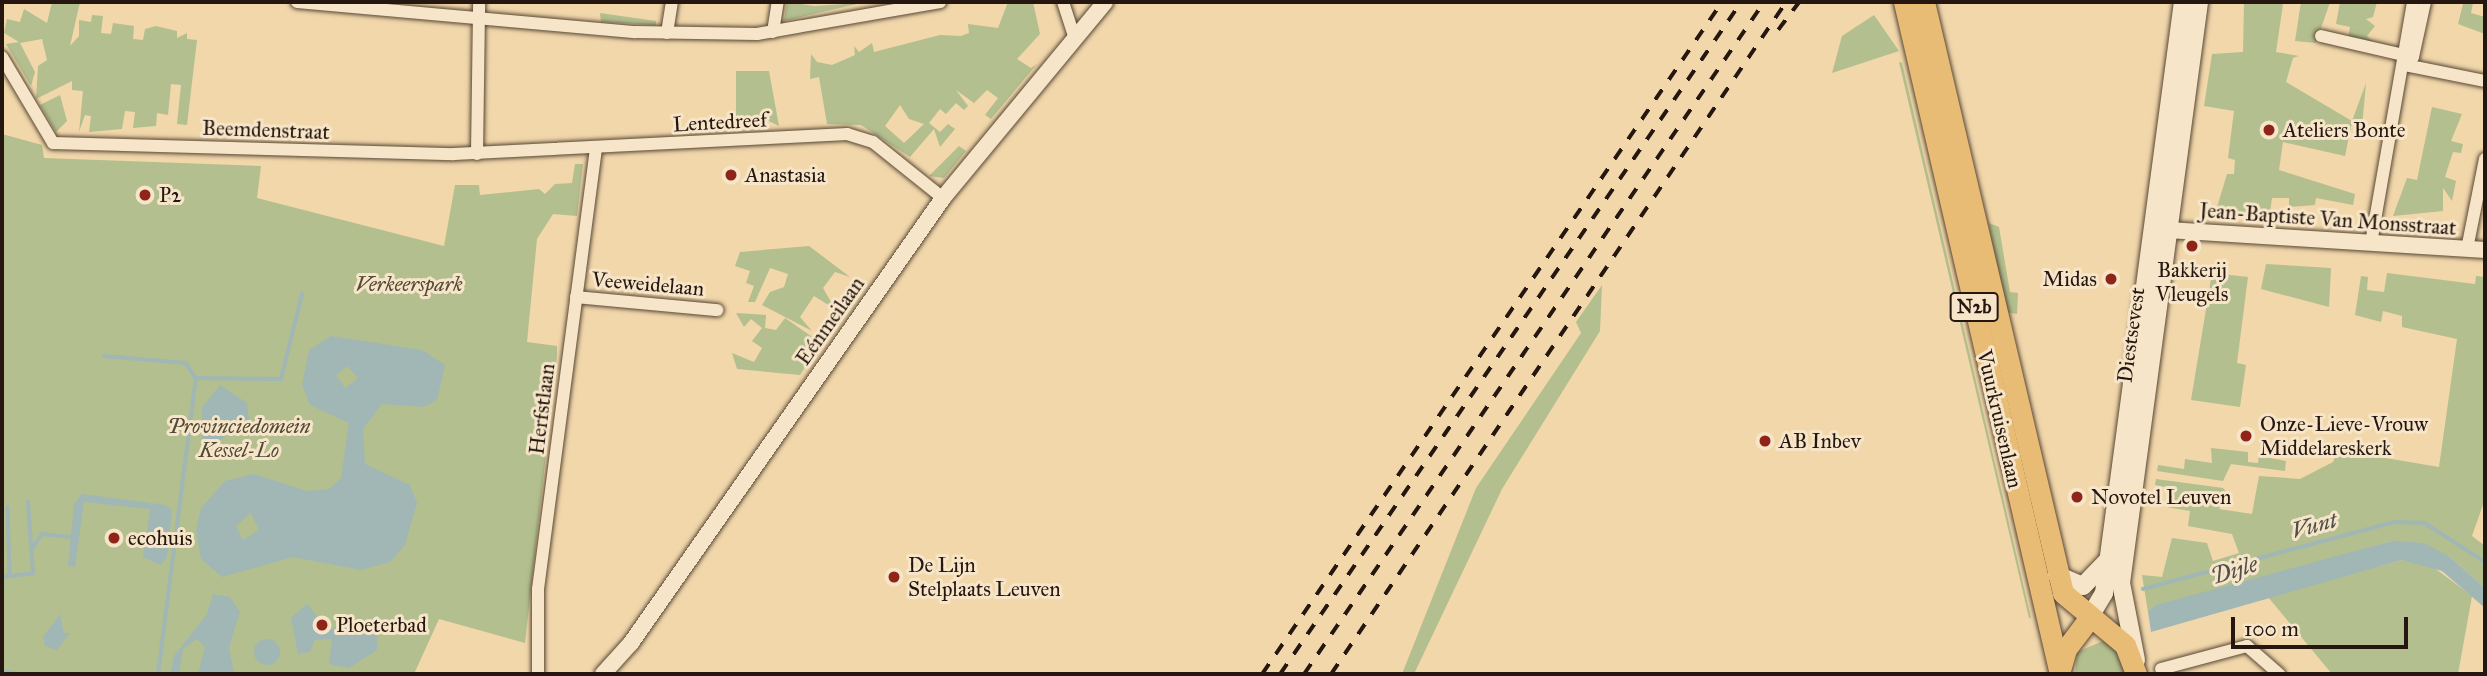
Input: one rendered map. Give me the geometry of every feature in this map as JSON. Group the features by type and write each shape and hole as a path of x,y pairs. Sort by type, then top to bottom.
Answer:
{"main road":[{"name":"Vuurkruisenlaan","path":"1904,2 2060,673"},
{"name":"Vuurkruisenlaan","path":"1924,2 2057,575 2070,603 2089,618"},
{"name":"Diestsevest","path":"2089,618 2104,593 2183,2"},
{"name":"Diestsevest","path":"2137,674 2121,583 2199,2"},
{"path":"2057,575 2083,586 2109,557"},
{"path":"2060,673 2071,642 2089,618"},
{"name":"N2b","path":"2089,618 2117,636"},
{"path":"2071,642 2117,636 2137,674"}],"street":[{"path":"298,2 479,20 667,33 773,32 940,2"},
{"path":"477,154 479,2"},
{"path":"667,33 672,2"},
{"path":"773,32 778,2"},
{"path":"1063,2 1075,38"},
{"name":"Eénmeilaan","path":"603,674 631,643 943,198 1105,2"},
{"path":"2371,243 2413,2"},
{"path":"2404,60 2413,57 2424,2"},
{"path":"2321,36 2485,81"},
{"name":"Beemdenstraat","path":"2,57 53,143 477,154"},
{"name":"Lentedreef","path":"477,154 847,134 873,142 943,198"},
{"name":"Herfstlaan","path":"538,674 536,611 596,149"},
{"path":"2467,249 2485,159"},
{"name":"Jean-Baptiste Van Monsstraat","path":"2168,230 2485,250"},
{"name":"Veeweidelaan","path":"576,297 717,310"},
{"path":"2161,669 2247,646 2279,674"}],"green space":[{"path":"52,2 80,2 70,46 79,36 79,20 91,22 92,15 103,16 101,33 111,34 113,23 134,26 133,39 143,40 145,29 156,26 177,31 177,38 187,33 187,39 197,40 187,125 177,124 181,85 171,84 168,115 157,113 156,126 133,128 135,112 125,111 122,129 89,132 91,116 85,115 79,132 83,91 72,90 72,81 36,99 38,66 47,60 42,39 20,43 35,72 31,86 6,44 19,42 4,33 7,19 20,22 24,9 47,23"},
{"path":"787,2 814,6 861,3 784,21"},
{"path":"1008,2 1033,2 1040,34 1017,59 1031,68 1037,64 991,119 985,115 998,98 987,90 974,103 956,90 968,106 964,110 956,103 946,114 940,109 929,123 940,132 948,124 955,129 940,147 934,129 910,157 861,125 827,124 819,77 810,79 811,54 817,62 832,65 855,55 854,46 859,52 872,43 874,52 940,35 961,36 969,33 968,24 998,28","holes":["900,105 909,119 924,124 904,143 885,126"]},
{"path":"2244,2 2283,4 2276,52 2299,56 2293,58 2286,82 2352,121 2366,83 2362,127 2352,122 2345,156 2283,142 2279,170 2355,194 2353,205 2316,198 2315,205 2289,207 2289,198 2272,198 2269,219 2215,214 2227,174 2234,174 2235,160 2228,158 2234,111 2204,106 2212,54 2243,52"},
{"path":"2301,2 2330,2 2316,43 2295,41"},
{"path":"2340,2 2377,2 2373,17 2366,19 2375,26 2367,36 2375,44 2348,38 2350,27 2336,24"},
{"path":"2473,3 2471,13 2485,17 2485,34 2458,24 2463,4"},
{"path":"600,13 656,21 656,25 601,22"},
{"path":"1874,15 1899,51 1832,73 1842,36"},
{"path":"1899,62 1902,63 2031,618 2029,618"},
{"path":"736,71 769,71 779,126 756,115 756,126 736,128"},
{"path":"60,95 67,121 56,132 40,105"},
{"path":"2432,107 2462,114 2451,141 2463,144 2461,153 2453,152 2445,177 2456,181 2452,201 2443,188 2443,211 2393,216 2407,178 2417,180"},
{"name":"Provinciedomein Kessel-Lo","path":"2,134 42,145 44,158 261,166 257,198 444,246 455,185 479,185 480,195 539,189 545,194 555,184 572,183 575,164 583,164 577,216 553,214 537,239 527,342 557,346 557,355 525,643 439,619 414,674 2,674"},
{"path":"959,146 966,151 944,178 929,176"},
{"path":"1982,188 1989,223 1999,227 2010,292 2018,293 2017,314 2005,312"},
{"path":"809,246 850,277 835,272 823,288 835,309 814,296 800,317 812,331 762,305 770,292 784,287 788,274 770,268 755,302 748,302 754,286 746,283 750,271 735,266 740,252"},
{"path":"2266,264 2331,268 2329,307 2261,289"},
{"path":"2212,273 2248,277 2237,363 2246,365 2240,407 2191,400"},
{"path":"2387,273 2475,284 2476,276 2485,277 2485,499 2472,536 2485,546 2485,588 2450,557 2392,541 2148,612 2142,575 2162,577 2172,538 2207,543 2213,561 2239,553 2232,534 2188,526 2190,511 2166,507 2169,488 2155,485 2156,479 2223,488 2229,495 2219,509 2252,514 2259,476 2300,479 2333,462 2338,450 2439,467 2457,339 2402,327 2402,316 2383,311 2381,322 2355,315 2361,276 2368,277 2367,290 2384,292"},
{"path":"1602,285 1600,331 1502,489 1414,674 1402,674 1476,488 1581,333 1576,322"},
{"path":"736,313 766,315 765,328 776,330 785,318 821,343 800,375 737,369 732,353 754,362 762,348 752,341 762,328 751,319 744,327"},
{"path":"2211,448 2248,452 2248,462 2258,463 2259,456 2286,461 2285,471 2231,464 2223,481 2157,471 2158,465 2184,469 2185,459 2212,463"},
{"path":"2402,560 2425,561 2472,596 2458,674 2332,674 2268,597"},
{"path":"2103,641 2119,651 2127,674 2075,674 2077,652"}],"water":[{"path":"331,336 422,350 445,365 437,400 424,407 382,404 363,429 365,464 410,485 417,503 405,545 390,562 361,570 293,557 222,577 201,559 196,530 201,508 225,481 254,474 307,491 329,489 341,478 349,423 310,405 302,385 309,350","holes":["347,366 358,378 345,388 336,375","251,513 259,530 243,540 236,526"]},
{"path":"220,385 247,403 249,419 203,453 202,407"},
{"path":"82,494 166,505 172,511 167,558 160,565 143,557 150,509 84,502 75,567 68,566 74,504"},
{"name":"Dijle","path":"2392,541 2424,543 2450,557 2485,588 2485,608 2442,571 2402,560 2151,632 2148,612 2156,605"},
{"path":"213,594 230,597 240,612 229,647 234,674 198,674 205,647 197,639 183,649 179,674 170,674 174,656 207,614"},
{"path":"307,604 328,630 347,623 364,634 369,622 378,622 377,650 349,668 329,664 332,639 315,640 310,652 298,654 291,618"},
{"path":"60,614 64,633 70,633 57,650 45,646 43,637"},
{"path":"267,639 276,643 280,652 276,661 267,665 258,661 254,652 258,643"}],"waterway":[{"path":"158,674 196,378 281,379 302,294"},
{"path":"104,356 186,363 195,377"},
{"path":"2,577 33,573 28,502"},
{"path":"8,507 10,575"},
{"name":"Vunt","path":"2143,589 2394,522 2425,523 2485,562"},
{"path":"32,549 42,534 71,537"},
{"path":"2,671 22,674"}],"railway":[{"path":"1262,674 1722,2"},
{"path":"1280,674 1741,2"},
{"path":"1304,674 1764,2"},
{"path":"1331,674 1786,2"},
{"path":"1778,30 1799,2"}],"place":[{"name":"Ateliers Bonte","path":"2269,130"},
{"name":"Anastasia","path":"731,175"},
{"name":"P2","path":"145,195"},
{"name":"Bakkerij Vleugels","path":"2192,246"},
{"name":"Midas","path":"2111,279"},
{"name":"Onze-Lieve-Vrouw Middelareskerk","path":"2246,436"},
{"name":"AB Inbev","path":"1765,441"},
{"name":"Novotel Leuven","path":"2077,497"},
{"name":"ecohuis","path":"114,538"},
{"name":"De Lijn Stelplaats Leuven","path":"894,577"},
{"name":"Ploeterbad","path":"322,625"}],"park label":[{"name":"Verkeerspark","path":"409,284"}]}
